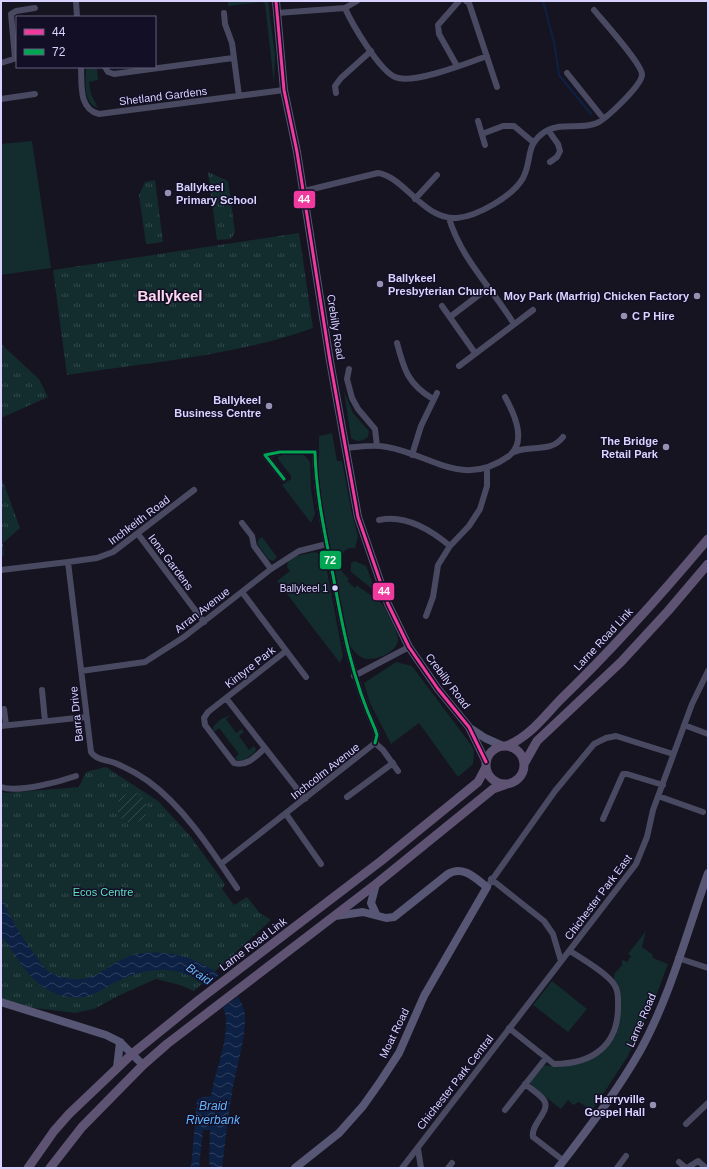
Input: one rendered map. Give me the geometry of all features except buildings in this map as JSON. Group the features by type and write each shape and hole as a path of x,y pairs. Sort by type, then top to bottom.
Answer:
{"main road":[{"name":"Larne Road Link","path":"504,746 520,740 572,689 634,625 708,539"},
{"path":"50,1168 82,1127 143,1065 208,1012 376,884 493,788 512,783 522,775 524,764 537,741 621,662 668,611 708,564"},
{"path":"507,784 495,782 488,773 486,765 490,753 504,746 514,748 519,752 524,764"},
{"name":"Larne Road Link","path":"28,1168 54,1131 69,1114 132,1054 200,999 381,861 456,800 478,782 486,765"}],"street":[{"path":"76,1 77,16"},
{"name":"Crebilly Road","path":"276,1 284,90 304,191 345,448 358,517 388,604 409,647 438,689 469,727 486,765"},
{"path":"277,13 345,8 358,1"},
{"path":"457,66 439,34 438,25 459,1"},
{"path":"466,1 469,3 497,87"},
{"path":"1,63 16,58 11,14 16,11 35,8"},
{"path":"345,8 350,21 371,51 389,73 398,78 417,78 487,56"},
{"path":"304,191 378,173 386,174 415,199 437,213 449,218 460,218 482,210 499,201 522,179 527,168 529,152 533,142 548,130 564,126 584,126 597,123 635,88 642,76 642,71 632,57 594,10"},
{"path":"224,13 234,58 239,96"},
{"path":"336,93 335,86 341,78 371,51"},
{"path":"106,68 108,72 114,74 234,58"},
{"name":"Shetland Gardens","path":"81,68 84,102 91,111 98,114 284,90"},
{"path":"566,73 603,118"},
{"path":"1,99 35,94"},
{"path":"478,121 485,145"},
{"path":"482,134 503,126 514,126 533,142"},
{"path":"548,130 558,144 560,151 557,157 550,162"},
{"path":"415,199 437,175"},
{"path":"449,218 454,237 466,257 514,324"},
{"path":"450,317 488,288"},
{"path":"442,306 476,353"},
{"path":"459,366 533,310"},
{"path":"397,344 409,379 422,392 433,399"},
{"path":"349,369 347,379 352,398 358,409 375,429 377,446"},
{"path":"412,455 420,426 437,393"},
{"path":"505,397 513,412 515,421 517,445 514,452"},
{"path":"345,448 377,446 394,448 455,469 487,468 514,452 526,448 549,447 555,445 563,437"},
{"path":"284,479 265,455 280,452 315,452 318,500 354,676 377,735 375,743 393,763 398,771"},
{"path":"426,616 433,600 436,568 450,546 469,526 480,509 487,486 487,468"},
{"name":"Inchkeith Road","path":"68,562 106,555 138,534 194,490"},
{"path":"379,520 392,518 416,524 433,533 450,546"},
{"path":"242,523 252,536 254,546 271,569"},
{"name":"Iona Gardens","path":"138,534 204,622"},
{"name":"Arran Avenue","path":"81,671 145,662 184,638 271,569 299,551 327,544"},
{"path":"1,570 68,562"},
{"name":"Barra Drive","path":"68,562 90,748 93,754 137,774 165,795 184,816 221,864 237,888"},
{"name":"Kintyre Park","path":"242,592 306,677"},
{"path":"354,676 409,647"},
{"name":"Kintyre Park","path":"265,748 244,764 236,764 231,760 204,722 208,712 286,651"},
{"name":"Chichester Park East","path":"561,961 636,864 647,837 653,810 673,754 698,688 707,673"},
{"path":"42,690 45,721"},
{"name":"Kintyre Park","path":"226,698 305,799"},
{"path":"4,710 3,726 86,717"},
{"path":"684,725 708,734"},
{"name":"Crebilly Road","path":"469,727 485,738 504,746"},
{"name":"Moat Road","path":"294,1168 339,1133 363,1106 380,1082 398,1053 424,996 489,883 555,791 589,749 600,741 612,736 621,737 673,754"},
{"name":"Inchcolm Avenue","path":"221,864 375,743"},
{"path":"347,797 393,763"},
{"path":"603,819 623,774 662,785"},
{"path":"1,787 13,789 50,784 76,776"},
{"path":"658,796 703,812"},
{"name":"Inchcolm Avenue","path":"286,814 321,864"},
{"path":"334,916 354,912 376,914 388,918 396,916 453,872 466,872 489,883 544,922 553,934 561,961"},
{"name":"Larne Road","path":"558,1168 606,1106 640,1050 666,992 708,873"},
{"path":"376,884 371,902 376,914"},
{"path":"509,1028 554,1064 561,1064 596,1055 614,1033 617,1026 618,995 615,986 609,978 570,951"},
{"path":"678,958 708,968"},
{"name":"Chichester Park Central","path":"402,1168 561,961"},
{"path":"1,1002 106,1035 120,1042 143,1065"},
{"path":"117,1068 120,1042"},
{"path":"505,1110 546,1058"},
{"path":"525,1084 542,1098 545,1103 545,1109 533,1130 533,1137 564,1161"},
{"path":"686,1124 708,1103"},
{"path":"418,1149 422,1168"},
{"path":"617,1168 626,1156"},
{"path":"679,1162 686,1168 698,1161 706,1168"}],"green space":[{"path":"228,1 268,1 275,55 274,84 265,4 262,2 228,6"},
{"path":"86,68 97,68 98,80 89,82 91,94 98,108 89,101 87,97"},
{"path":"32,141 51,268 1,275 1,144"},
{"path":"208,172 228,181 235,232 231,239 217,240"},
{"path":"155,180 163,242 146,244 139,195 145,182"},
{"path":"299,233 313,328 283,338 223,352 67,375 53,270"},
{"path":"1,344 39,379 48,397 1,418"},
{"path":"344,391 353,413 369,431 368,437 362,440 355,441 351,438"},
{"path":"332,433 337,461 342,461 352,514 358,536 355,548 349,548 344,551 339,566 349,579 347,581 355,588 357,585 382,604 398,637 397,645 394,649 373,659 363,658 358,655 351,647 349,642 323,507 319,478 319,436"},
{"path":"282,455 304,455 310,462 311,489 315,514 311,523 282,485 291,479 291,476 278,459 278,457"},
{"path":"1,476 20,528 3,543 4,556 1,557"},
{"path":"262,537 277,557 273,561 268,559 258,545 258,540"},
{"path":"315,552 323,556 325,560 343,656 340,663 277,581 290,571 287,567 288,562 296,556"},
{"path":"355,561 366,566 376,592 351,572 351,563"},
{"path":"396,662 412,666 472,746 474,751 473,764 458,777 419,723 391,744 370,703 364,683"},
{"path":"231,715 226,719 236,733 242,729 244,732 239,736 249,750 254,746 256,749 254,753 243,761 234,759 239,754 219,728 214,732 213,727 221,719"},
{"name":"Ecos Centre","path":"106,767 158,801 191,837 225,884 222,889 234,905 247,897 259,912 271,920 194,991 180,985 156,979 122,994 94,1009 75,1013 11,1005 1,1000 1,791 5,793 79,787 86,772"},
{"path":"132,793 143,797 147,808 143,819 132,823 121,819 117,808 121,797"},
{"path":"646,931 642,947 652,954 653,958 668,964 656,996 628,1056 592,1111 579,1102 573,1105 568,1100 561,1109 532,1087 530,1081 542,1065 555,1066 576,1063 610,1042 616,1035 618,1018 614,974 623,964 621,963 623,960 627,962 631,956 628,954"},
{"path":"552,981 587,1009 568,1032 533,1005"}],"water":[{"name":"Braid Riverbank","path":"1,898 21,934 46,969 62,977 84,979 100,972 124,958 150,953 167,953 200,963 214,971 227,982 237,995 244,1010 245,1027 231,1102 222,1168 212,1168 209,1163 210,1130 203,1130 199,1168 191,1168 197,1100 199,1098 211,1096 225,1039 226,1019 222,1006 214,994 197,980 187,975 176,971 164,970 142,972 114,983 96,993 82,997 70,997 50,991 33,978 26,970 1,934"}],"pier":[{"path":"222,973 234,987 239,996 221,1009 212,994 204,987"}],"waterway":[{"path":"543,1 554,42 559,75 591,114"}],"transit line":[{"name":"44","path":"276,1 284,90 297,152 330,361 358,517 388,604 409,647 438,689 469,727 486,762"},
{"name":"72","path":"284,479 265,455 280,452 315,452 321,514 349,654 360,691 377,735 375,743"}],"place":[{"name":"Ballykeel Primary School","path":"168,193"},
{"name":"Ballykeel Presbyterian Church","path":"380,284"},
{"name":"Moy Park (Marfrig) Chicken Factory","path":"697,296"},
{"name":"C P Hire","path":"624,316"},
{"name":"Ballykeel Business Centre","path":"269,406"},
{"name":"The Bridge Retail Park","path":"666,447"},
{"name":"Ballykeel 1","path":"335,588"},
{"name":"Harryville Gospel Hall","path":"653,1105"}],"district":[{"name":"Ballykeel","path":"170,295"}],"water label":[{"name":"Braid","path":"199,974"}]}
